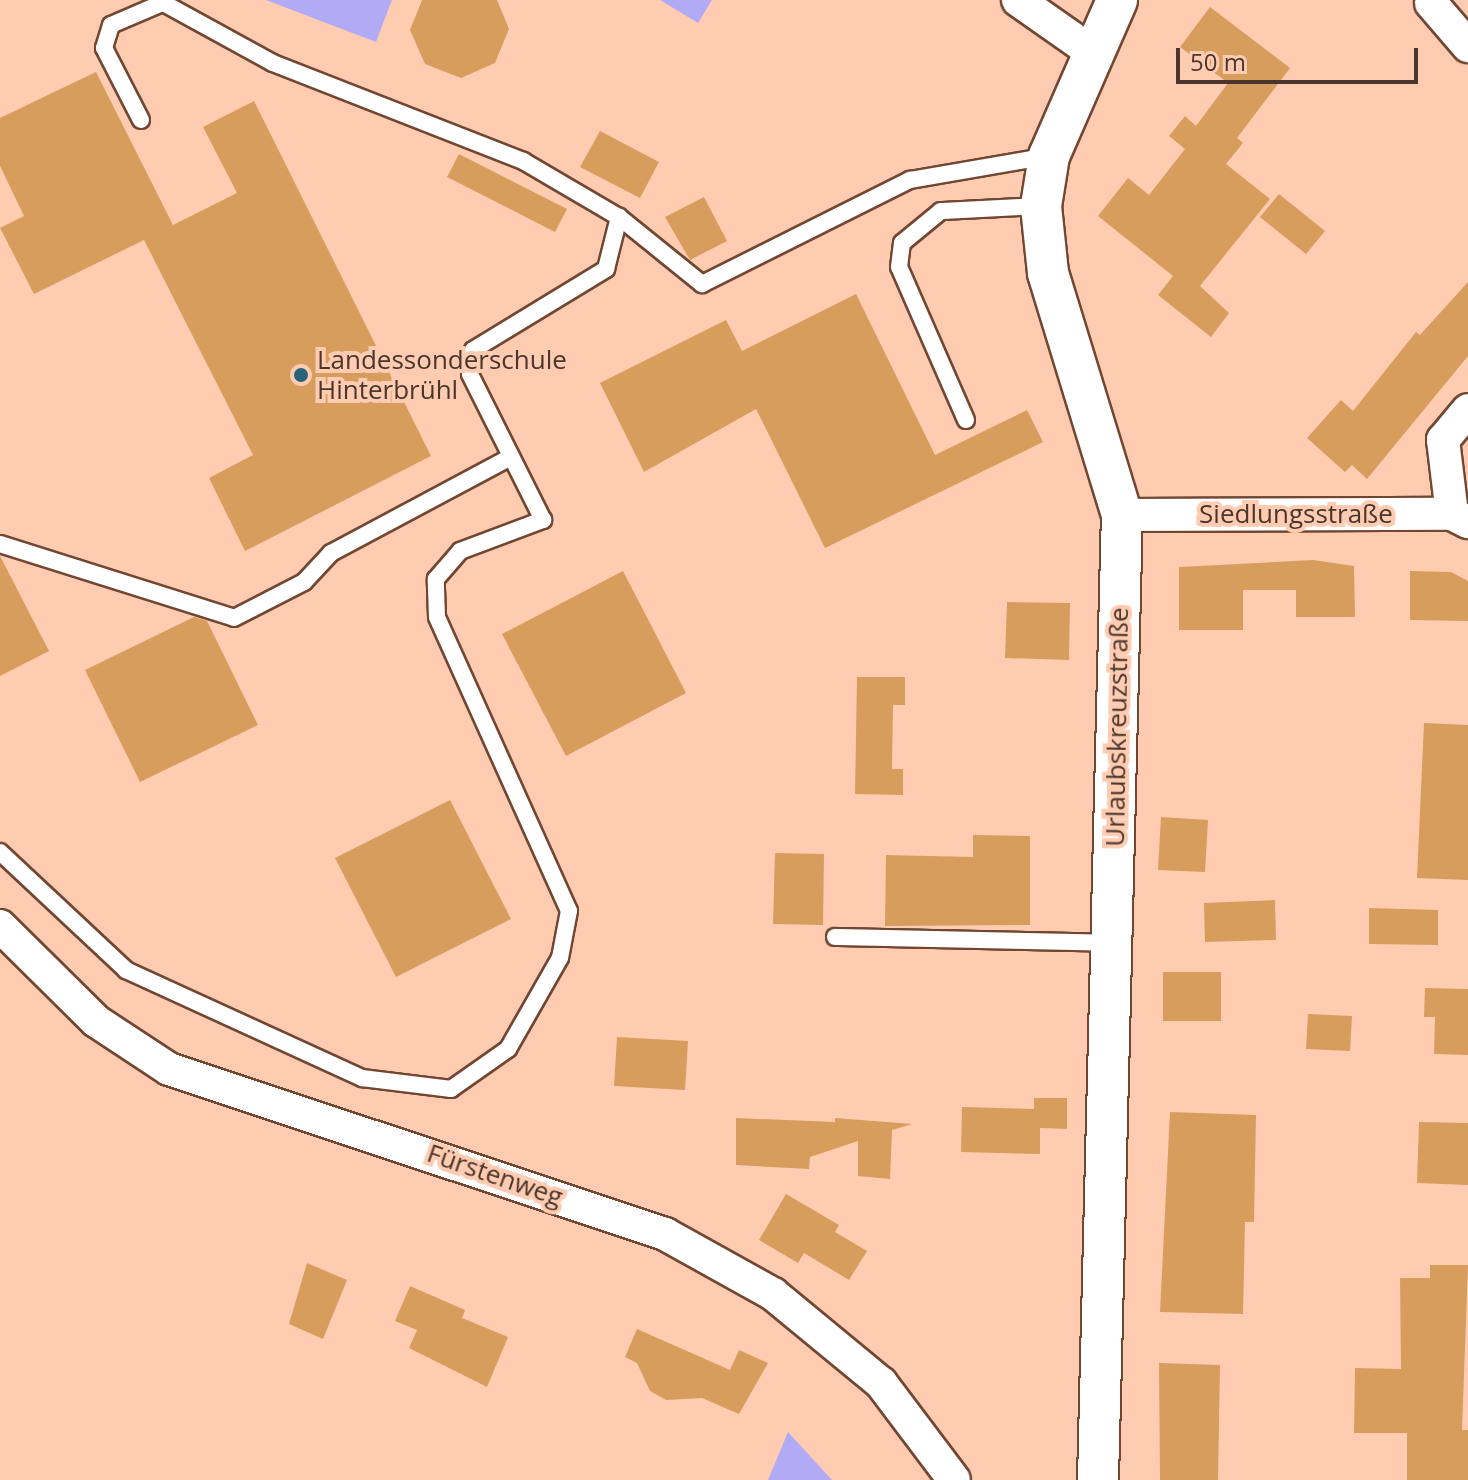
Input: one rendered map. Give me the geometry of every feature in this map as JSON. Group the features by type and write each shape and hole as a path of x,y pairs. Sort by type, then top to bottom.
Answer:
{"street":[{"path":"1018,0 1092,52"},
{"name":"Urlaubskreuzstraße","path":"1098,1480 1122,515 1048,273 1041,206 1049,156 1117,0"},
{"path":"1431,3 1468,46"},
{"path":"1460,518 1443,440 1468,410"},
{"name":"Siedlungsstraße","path":"1122,515 1460,518"},
{"name":"Fürstenweg","path":"0,926 96,1021 169,1069 665,1234 773,1294 881,1383 954,1480"}],"lane":[{"path":"141,120 104,48 111,25 160,1 273,63 523,161 619,217 702,284 910,180 1049,156"},
{"path":"966,420 899,267 902,243 941,211 1041,206"},
{"path":"0,852 126,970 362,1078 451,1089 508,1049 560,958 569,911 437,617 436,579 460,551 543,520 470,374 473,350 606,269 619,217"},
{"path":"0,544 234,618 304,582 331,553 511,457"},
{"path":"835,937 1112,943"}],"shaded area":[{"path":"266,0 392,0 376,42"},
{"path":"660,0 712,0 698,23"},
{"path":"788,1432 832,1480 768,1480"}],"building":[{"path":"422,0 497,0 509,29 495,63 461,78 425,64 410,30"},
{"path":"1210,7 1290,68 1237,138 1243,143 1226,164 1270,199 1200,286 1229,313 1211,337 1158,295 1173,276 1098,216 1128,178 1149,195 1185,149 1169,136 1185,116 1196,126 1228,83 1180,47"},
{"name":"Landessonderschule Hinterbrühl","path":"96,72 173,225 237,193 203,127 254,101 431,456 245,551 209,478 253,455 144,240 34,294 0,228 24,216 0,166 0,118"},
{"path":"600,131 659,162 640,198 580,167"},
{"path":"459,154 567,209 555,232 447,177"},
{"path":"1279,194 1325,231 1306,254 1260,217"},
{"path":"704,197 727,241 690,260 665,217"},
{"path":"1468,282 1468,356 1367,479 1352,465 1345,472 1307,438 1341,400 1353,411 1416,332 1420,335"},
{"path":"856,294 935,455 1027,410 1043,442 825,548 756,409 644,472 600,383 726,320 742,351"},
{"path":"0,556 49,651 0,676"},
{"path":"1313,560 1354,566 1355,617 1296,617 1296,590 1243,590 1243,630 1179,630 1179,567"},
{"path":"623,571 686,693 566,756 502,634"},
{"path":"1410,571 1451,572 1468,581 1468,621 1410,620"},
{"path":"1007,602 1070,603 1069,660 1005,658"},
{"path":"194,617 207,621 258,725 140,782 85,670"},
{"path":"857,677 905,677 905,705 893,705 892,769 903,769 903,795 855,794"},
{"path":"1424,723 1468,725 1468,880 1417,878"},
{"path":"450,800 511,919 396,977 335,858"},
{"path":"1161,817 1208,820 1205,872 1158,870"},
{"path":"973,835 1030,836 1030,925 885,926 886,855 973,857"},
{"path":"775,853 824,854 823,925 773,924"},
{"path":"1275,900 1276,940 1205,942 1204,903"},
{"path":"1369,908 1438,910 1438,945 1369,944"},
{"path":"1163,972 1221,972 1221,1021 1163,1021"},
{"path":"1425,988 1468,989 1468,1055 1434,1054 1435,1017 1424,1017"},
{"path":"1308,1014 1352,1016 1350,1051 1306,1049"},
{"path":"617,1037 688,1041 685,1090 614,1086"},
{"path":"1034,1098 1067,1098 1067,1129 1040,1128 1040,1154 961,1152 962,1107 1034,1109"},
{"path":"1170,1112 1256,1115 1254,1222 1245,1222 1243,1314 1160,1312"},
{"path":"736,1118 835,1122 835,1118 912,1124 892,1130 890,1179 858,1176 858,1141 810,1157 809,1169 736,1165"},
{"path":"1419,1122 1468,1123 1468,1185 1417,1183"},
{"path":"786,1194 839,1225 835,1232 867,1251 849,1280 804,1253 798,1263 759,1240"},
{"path":"307,1263 347,1280 323,1339 289,1324"},
{"path":"1430,1265 1468,1265 1462,1430 1468,1430 1468,1480 1407,1480 1407,1433 1354,1433 1355,1368 1401,1369 1400,1278 1430,1278"},
{"path":"410,1286 465,1310 462,1318 508,1337 487,1387 409,1348 417,1330 395,1321"},
{"path":"637,1329 730,1370 739,1350 768,1363 739,1414 702,1398 666,1400 650,1391 637,1363 625,1357"},
{"path":"1159,1363 1220,1365 1218,1480 1160,1480"}],"place":[{"name":"Landessonderschule Hinterbrühl","path":"301,375"}]}
